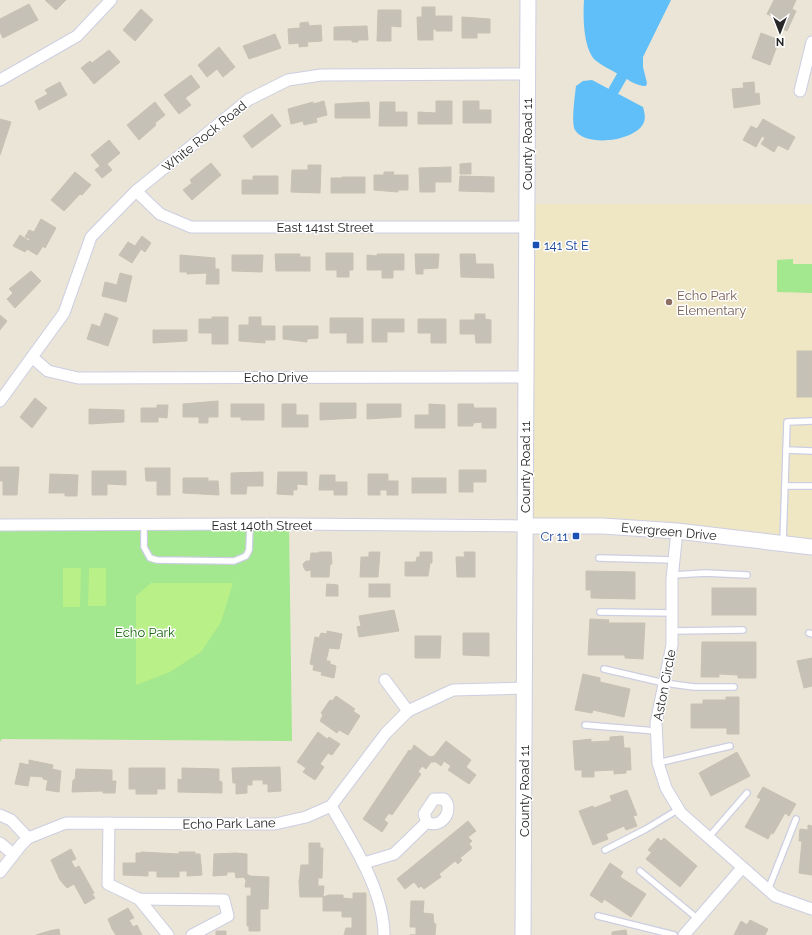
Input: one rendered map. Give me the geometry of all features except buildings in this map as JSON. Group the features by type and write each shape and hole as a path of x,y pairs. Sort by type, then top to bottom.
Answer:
{"street":[{"path":"0,80 77,36 111,0"},
{"name":"County Road 11","path":"523,935 528,0"},
{"path":"800,91 812,42"},
{"name":"White Rock Road","path":"0,401 64,313 91,237 136,191 248,100 288,80 321,75 528,74"},
{"name":"East 141st Street","path":"136,191 160,214 191,227 527,227"},
{"name":"Echo Drive","path":"32,357 48,371 78,378 526,377"},
{"name":"East 140th Street","path":"0,526 250,524 525,526"},
{"name":"Evergreen Drive","path":"525,526 603,526 677,531 812,547"},
{"name":"Aston Circle","path":"677,531 673,575 672,645 656,723 658,763 666,788 679,809 708,838 775,896 812,909"},
{"path":"386,680 408,711"},
{"name":"Echo Park Lane","path":"0,872 13,854 28,838 66,823 275,824 306,817 331,806 386,733 408,711 452,690 524,688"},
{"path":"331,806 364,864 384,918 384,935"},
{"path":"0,815 11,820 28,838"},
{"path":"364,864 394,854 427,822"},
{"path":"109,823 108,884 139,899 224,900 228,916 192,935"},
{"path":"0,843 13,854"},
{"path":"684,935 742,868"},
{"path":"139,899 168,935"}],"lane":[{"path":"783,543 787,422 812,421"},
{"path":"786,450 812,450"},
{"path":"785,486 812,486"},
{"path":"144,525 144,547 150,558 157,560 234,561 246,556 249,550 250,524"},
{"path":"599,558 674,560"},
{"path":"673,575 705,573 747,575"},
{"path":"600,612 672,613"},
{"path":"672,631 743,630"},
{"path":"604,668 664,683 694,687 734,687"},
{"path":"585,725 656,731"},
{"path":"658,763 730,746"},
{"path":"708,838 747,793"},
{"path":"605,850 646,829 679,809"},
{"path":"768,890 796,819"},
{"path":"640,871 698,919"},
{"path":"598,916 674,935"}],"shaded area":[{"name":"Echo Park Elementary","path":"527,204 812,204 812,547 525,526"}],"green space":[{"path":"793,259 793,264 812,264 812,293 777,292 777,260"},
{"name":"Echo Park","path":"289,524 292,741 2,739 0,742 0,525"},
{"path":"63,568 81,568 80,607 63,607"},
{"path":"89,568 106,568 106,606 88,606"},
{"path":"151,583 233,583 221,622 201,652 170,672 136,685 136,596"}],"water":[{"path":"584,0 671,0 643,57 643,67 647,83 646,86 635,84 603,66 591,55 586,40"},
{"path":"592,80 643,107 645,120 639,129 622,138 611,140 589,139 581,136 575,130 573,115 576,86 583,81"}],"waterway":[{"path":"614,90 622,76"}],"place":[{"name":"141 St E","path":"536,245"},
{"name":"Echo Park Elementary","path":"669,302"},
{"name":"Cr 11","path":"576,536"}]}
